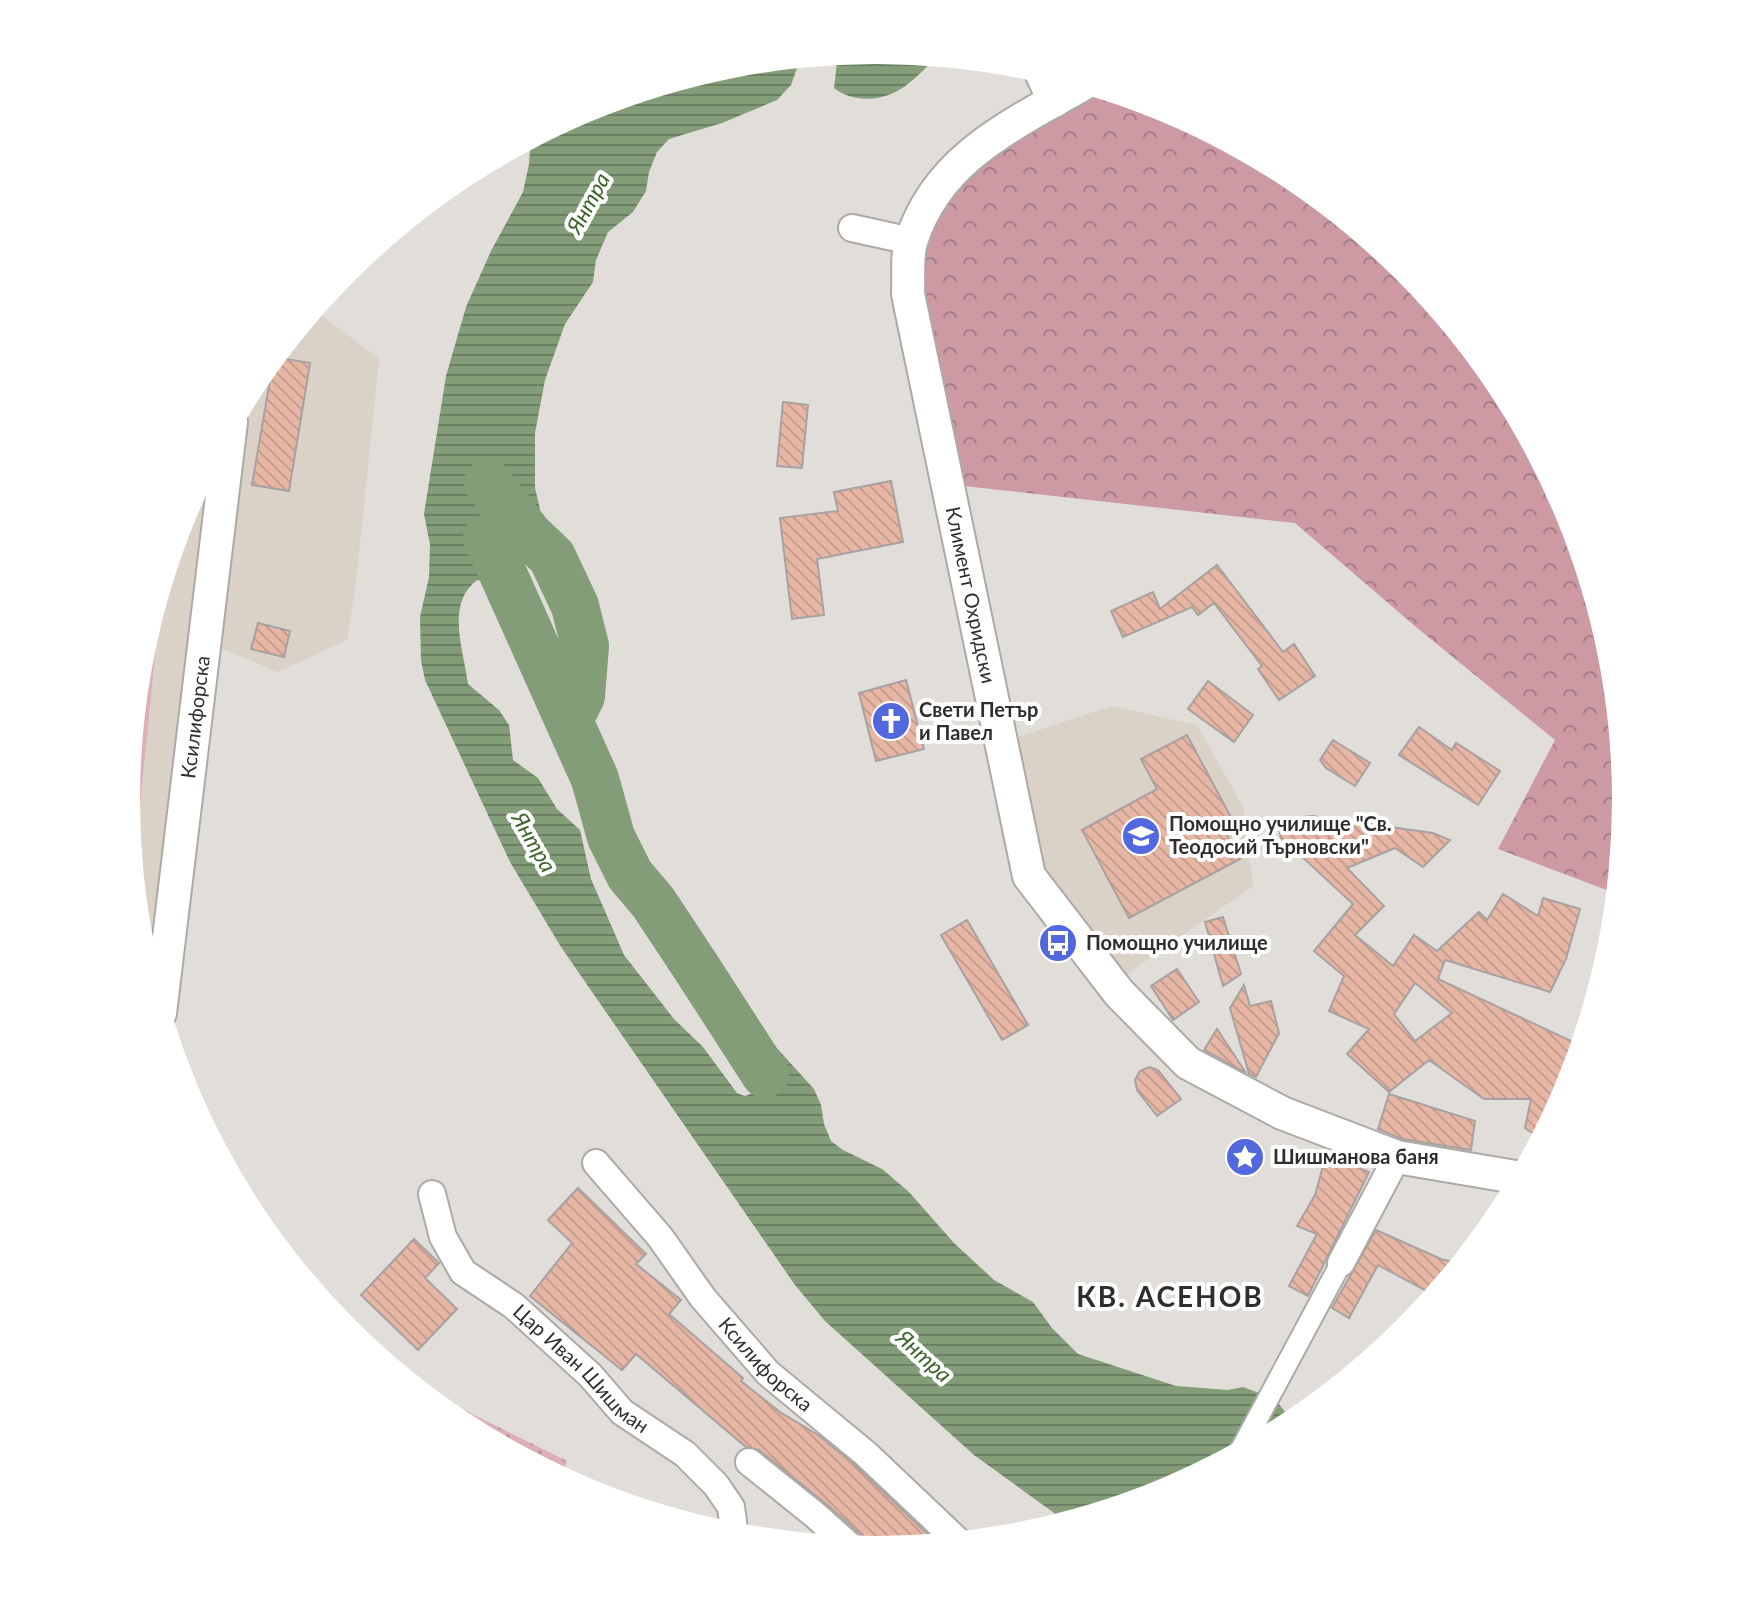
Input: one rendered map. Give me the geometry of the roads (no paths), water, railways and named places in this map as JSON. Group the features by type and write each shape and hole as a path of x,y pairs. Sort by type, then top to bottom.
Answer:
{"street":[{"path":"1046,84 1054,101"},
{"name":"Климент Охридски","path":"1072,91 983,142 936,187 911,241 908,294 1029,876 1119,993 1188,1063 1282,1113 1397,1157 1510,1176"},
{"path":"852,228 911,241"},
{"name":"Ксилифорска","path":"163,984 227,452"},
{"path":"1249,1435 1397,1157"},
{"name":"Ксилифорска","path":"596,1163 660,1237 703,1298 768,1373 866,1454 949,1533"},
{"name":"Цар Иван Шишман","path":"432,1194 443,1237 463,1272 514,1306 590,1375 622,1412 685,1454 716,1485 731,1507 733,1523"},
{"path":"749,1462 838,1535"}],"water":[{"path":"837,66 927,66 904,87 883,97 857,98 834,88"},
{"name":"Янтра","path":"797,69 791,85 777,100 722,123 669,139 657,152 646,191 633,212 608,232 596,260 593,282 565,324 545,380 535,433 535,488 540,509 514,566 518,589 516,599 509,598 493,582 477,580 467,590 462,602 459,629 468,684 499,710 509,725 513,760 538,778 557,809 580,830 591,879 624,955 674,1019 703,1047 737,1093 745,1096 753,1093 757,1083 722,1024 737,1016 762,1043 774,1045 814,1089 831,1141 882,1169 909,1192 954,1243 994,1280 1033,1302 1052,1328 1078,1354 1176,1386 1228,1390 1243,1387 1275,1399 1286,1413 1202,1461 1113,1498 1056,1515 974,1455 825,1321 795,1285 561,947 510,862 425,680 421,660 420,617 429,577 430,545 424,514 446,376 466,307 491,251 523,192 530,151 594,120 639,103 732,78"}],"waterway":[{"path":"488,483 529,535 552,557 575,606 585,646 581,696 569,720"},
{"path":"487,538 595,779 611,837 630,875 653,902 765,1074"}],"place":[{"name":"Свети Петър и Павел","path":"891,721"},
{"name":"Помощно училище \"Св. Теодосий Търновски\"","path":"1141,836"},
{"name":"Помощно училище","path":"1058,943"},
{"name":"Шишманова баня","path":"1245,1157"}],"district":[{"name":"КВ. АСЕНОВ","path":"1170,1297"}]}
